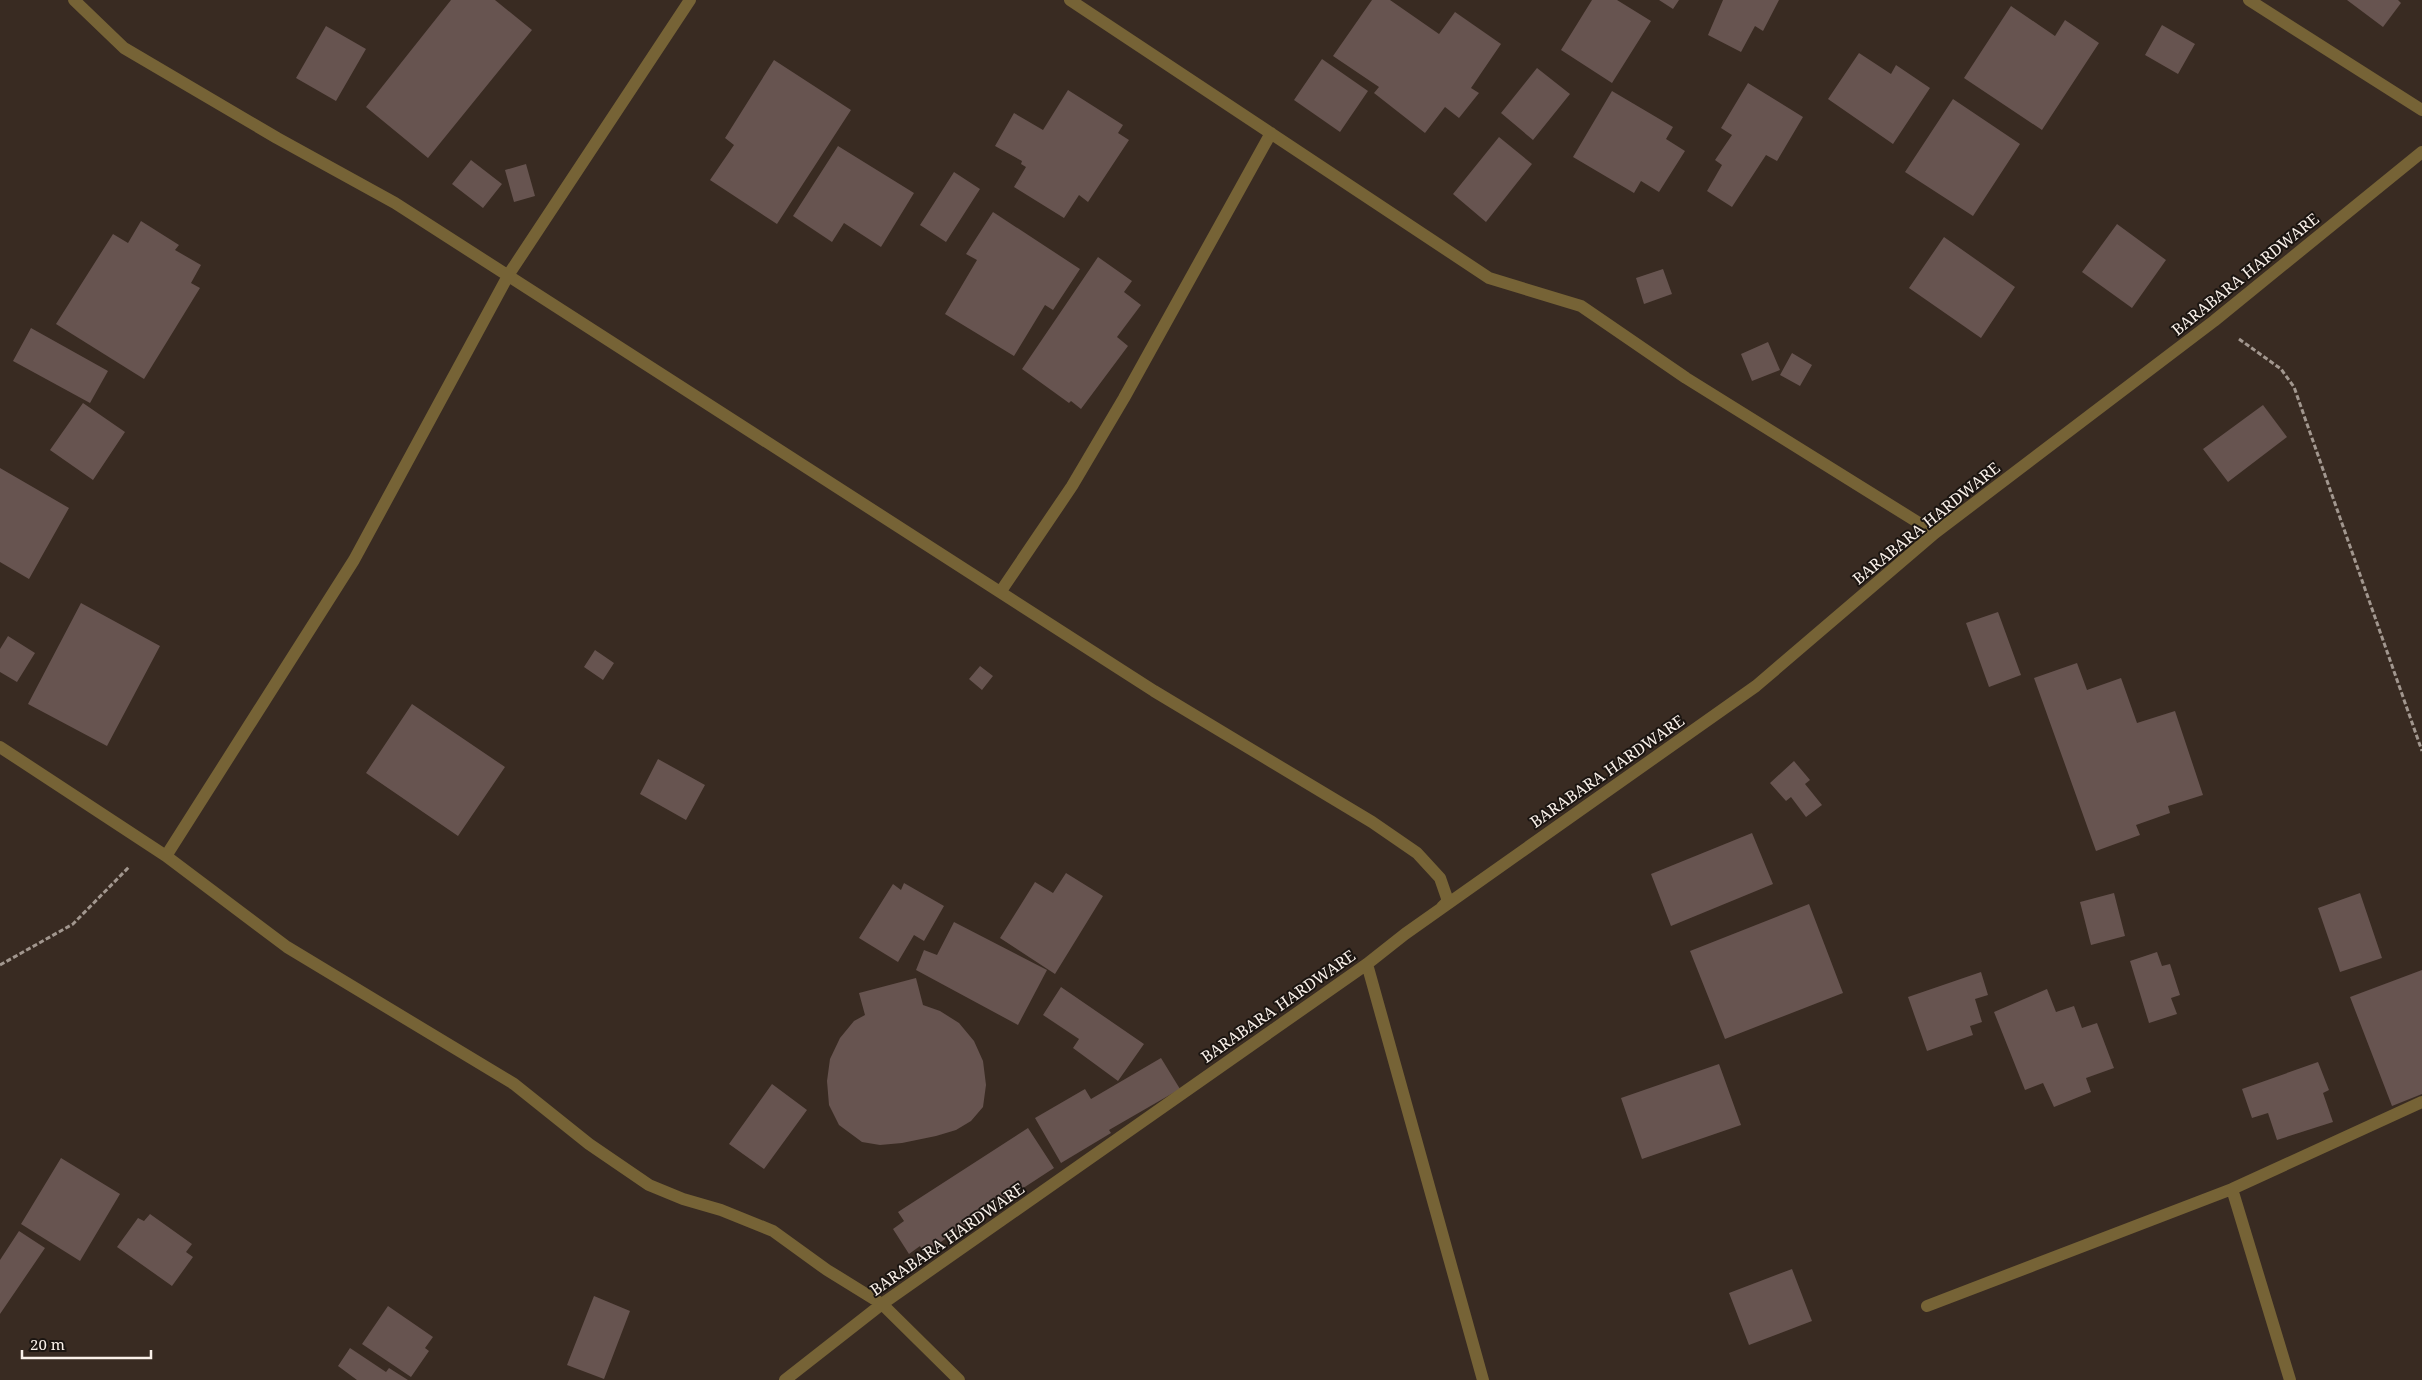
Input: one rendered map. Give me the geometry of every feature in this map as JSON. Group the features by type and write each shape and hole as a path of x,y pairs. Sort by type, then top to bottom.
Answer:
{"street":[{"path":"74,0 124,48 277,138 395,203 509,274 737,424 1001,591 1154,691 1372,822 1417,853 1440,878 1448,901 1440,909"},
{"path":"166,856 354,560 509,274 690,0"},
{"path":"1070,0 1489,278 1581,306 1686,378 1935,533"},
{"path":"2249,0 2422,110"},
{"path":"1001,591 1072,486 1124,398 1271,133"},
{"name":"BARABARA HARDWARE","path":"784,1380 882,1304 1367,964 1440,909 1756,686 1935,533 2214,321 2422,152"},
{"path":"0,747 149,844 286,947 514,1084 589,1144 649,1185 683,1199 721,1210 773,1231 827,1270 882,1304 959,1380"},
{"path":"1367,964 1483,1380"},
{"path":"1927,1306 2232,1189 2422,1102"},
{"path":"2232,1189 2290,1380"}],"path":[{"path":"2214,321 2281,369 2294,387 2422,751"},
{"path":"0,965 72,924 122,876 149,844"}],"building":[{"path":"451,0 495,0 532,30 428,158 366,107"},
{"path":"1372,0 1390,0 1439,34 1455,12 1501,44 1471,88 1479,93 1459,118 1445,107 1425,133 1374,93 1379,87 1333,56"},
{"path":"1592,0 1617,0 1651,21 1612,83 1561,50"},
{"path":"1659,0 1679,0 1673,9"},
{"path":"1723,0 1779,0 1763,31 1755,26 1741,52 1708,35"},
{"path":"2347,0 2398,0 2401,3 2383,27"},
{"path":"2011,6 2055,36 2065,20 2099,43 2042,130 1964,78"},
{"path":"2162,25 2195,44 2178,74 2145,55"},
{"path":"326,26 366,49 336,101 296,78"},
{"path":"1859,53 1891,74 1896,65 1930,88 1893,144 1828,99"},
{"path":"1322,59 1368,91 1340,132 1294,100"},
{"path":"774,60 851,110 777,224 710,180 734,145 725,138"},
{"path":"1537,68 1570,94 1533,140 1501,113"},
{"path":"1748,83 1803,117 1777,161 1766,155 1732,207 1707,191 1722,165 1715,160 1732,135 1721,128"},
{"path":"1068,90 1123,125 1118,133 1129,140 1088,202 1079,195 1064,218 1014,187 1026,167 1021,164 1022,161 995,146 1014,113 1043,130"},
{"path":"1612,91 1673,127 1666,139 1685,151 1659,192 1641,181 1634,193 1573,157"},
{"path":"1953,99 2020,144 1973,216 1905,172"},
{"path":"1499,137 1532,164 1486,222 1453,194"},
{"path":"838,146 914,193 881,247 844,223 832,242 793,216"},
{"path":"471,160 502,184 483,208 452,184"},
{"path":"526,164 535,196 514,202 505,170"},
{"path":"954,172 980,189 946,242 920,225"},
{"path":"993,212 1080,269 1053,310 1045,305 1014,356 945,314 977,260 966,254"},
{"path":"141,221 179,245 175,250 201,265 191,283 200,288 144,379 56,324 113,234 128,243"},
{"path":"2117,224 2166,260 2132,308 2082,272"},
{"path":"1944,237 2015,287 1981,338 1909,288"},
{"path":"1098,257 1132,281 1124,292 1141,305 1117,337 1128,346 1081,409 1071,401 1069,403 1022,369"},
{"path":"1663,269 1672,294 1644,304 1636,278"},
{"path":"31,328 108,371 90,403 13,361"},
{"path":"1768,342 1780,370 1752,381 1741,354"},
{"path":"1792,353 1812,365 1800,386 1780,375"},
{"path":"83,403 125,432 93,480 50,450"},
{"path":"2263,405 2287,437 2228,482 2203,449"},
{"path":"0,468 69,508 29,579 0,562"},
{"path":"81,603 160,646 107,746 28,704"},
{"path":"1998,612 2021,675 1989,687 1966,623"},
{"path":"8,636 35,653 17,682 0,672 0,649"},
{"path":"595,650 614,663 603,680 584,667"},
{"path":"2077,663 2087,690 2121,678 2137,723 2175,711 2203,795 2168,806 2170,813 2136,825 2140,835 2096,851 2034,678"},
{"path":"980,666 993,676 982,690 969,679"},
{"path":"412,704 505,767 458,836 366,773"},
{"path":"658,759 705,785 686,820 640,794"},
{"path":"1794,761 1810,780 1805,784 1822,805 1806,817 1791,797 1786,801 1770,783"},
{"path":"1752,833 1773,884 1671,926 1651,874"},
{"path":"1066,873 1103,896 1055,974 1000,938 1035,882 1053,893"},
{"path":"904,883 944,906 924,941 914,935 898,962 859,938 893,884 901,890"},
{"path":"2114,893 2125,936 2091,945 2080,902"},
{"path":"2360,893 2382,958 2340,972 2318,908"},
{"path":"1809,904 1843,993 1725,1039 1690,951"},
{"path":"954,922 1047,970 1018,1025 916,970 924,950 937,955"},
{"path":"2157,952 2162,966 2170,964 2180,995 2171,998 2177,1014 2149,1023 2130,961"},
{"path":"2422,970 2422,1094 2392,1106 2350,997"},
{"path":"1981,972 1988,995 1975,999 1982,1022 1970,1026 1973,1035 1927,1051 1908,997"},
{"path":"916,978 923,1005 940,1011 959,1023 974,1041 983,1061 986,1085 983,1107 971,1121 956,1130 936,1136 902,1143 880,1145 862,1142 839,1125 829,1105 827,1081 830,1059 840,1038 854,1021 865,1015 859,993"},
{"path":"1061,987 1144,1044 1118,1081 1073,1048 1079,1039 1043,1015"},
{"path":"2047,989 2056,1012 2074,1006 2082,1028 2097,1023 2114,1068 2086,1078 2091,1092 2054,1107 2043,1083 2025,1090 1994,1012"},
{"path":"1161,1058 1180,1089 1109,1130 1111,1133 1061,1163 1035,1118 1085,1089 1091,1099"},
{"path":"2318,1062 2329,1090 2323,1093 2333,1122 2277,1140 2268,1113 2252,1118 2242,1089"},
{"path":"1719,1064 1741,1125 1642,1159 1621,1098"},
{"path":"772,1084 807,1110 764,1169 729,1144"},
{"path":"1028,1128 1054,1168 924,1253 920,1246 909,1254 893,1229 904,1221 898,1212"},
{"path":"61,1158 120,1194 80,1261 21,1224"},
{"path":"150,1214 192,1244 186,1252 193,1257 172,1286 117,1247 138,1218 144,1221"},
{"path":"19,1231 45,1248 0,1314 0,1260"},
{"path":"1792,1269 1812,1321 1749,1345 1729,1293"},
{"path":"594,1296 630,1311 604,1379 567,1365"},
{"path":"388,1306 433,1337 425,1348 429,1351 411,1377 362,1344"},
{"path":"350,1348 386,1372 389,1368 408,1380 357,1380 338,1366"}]}
